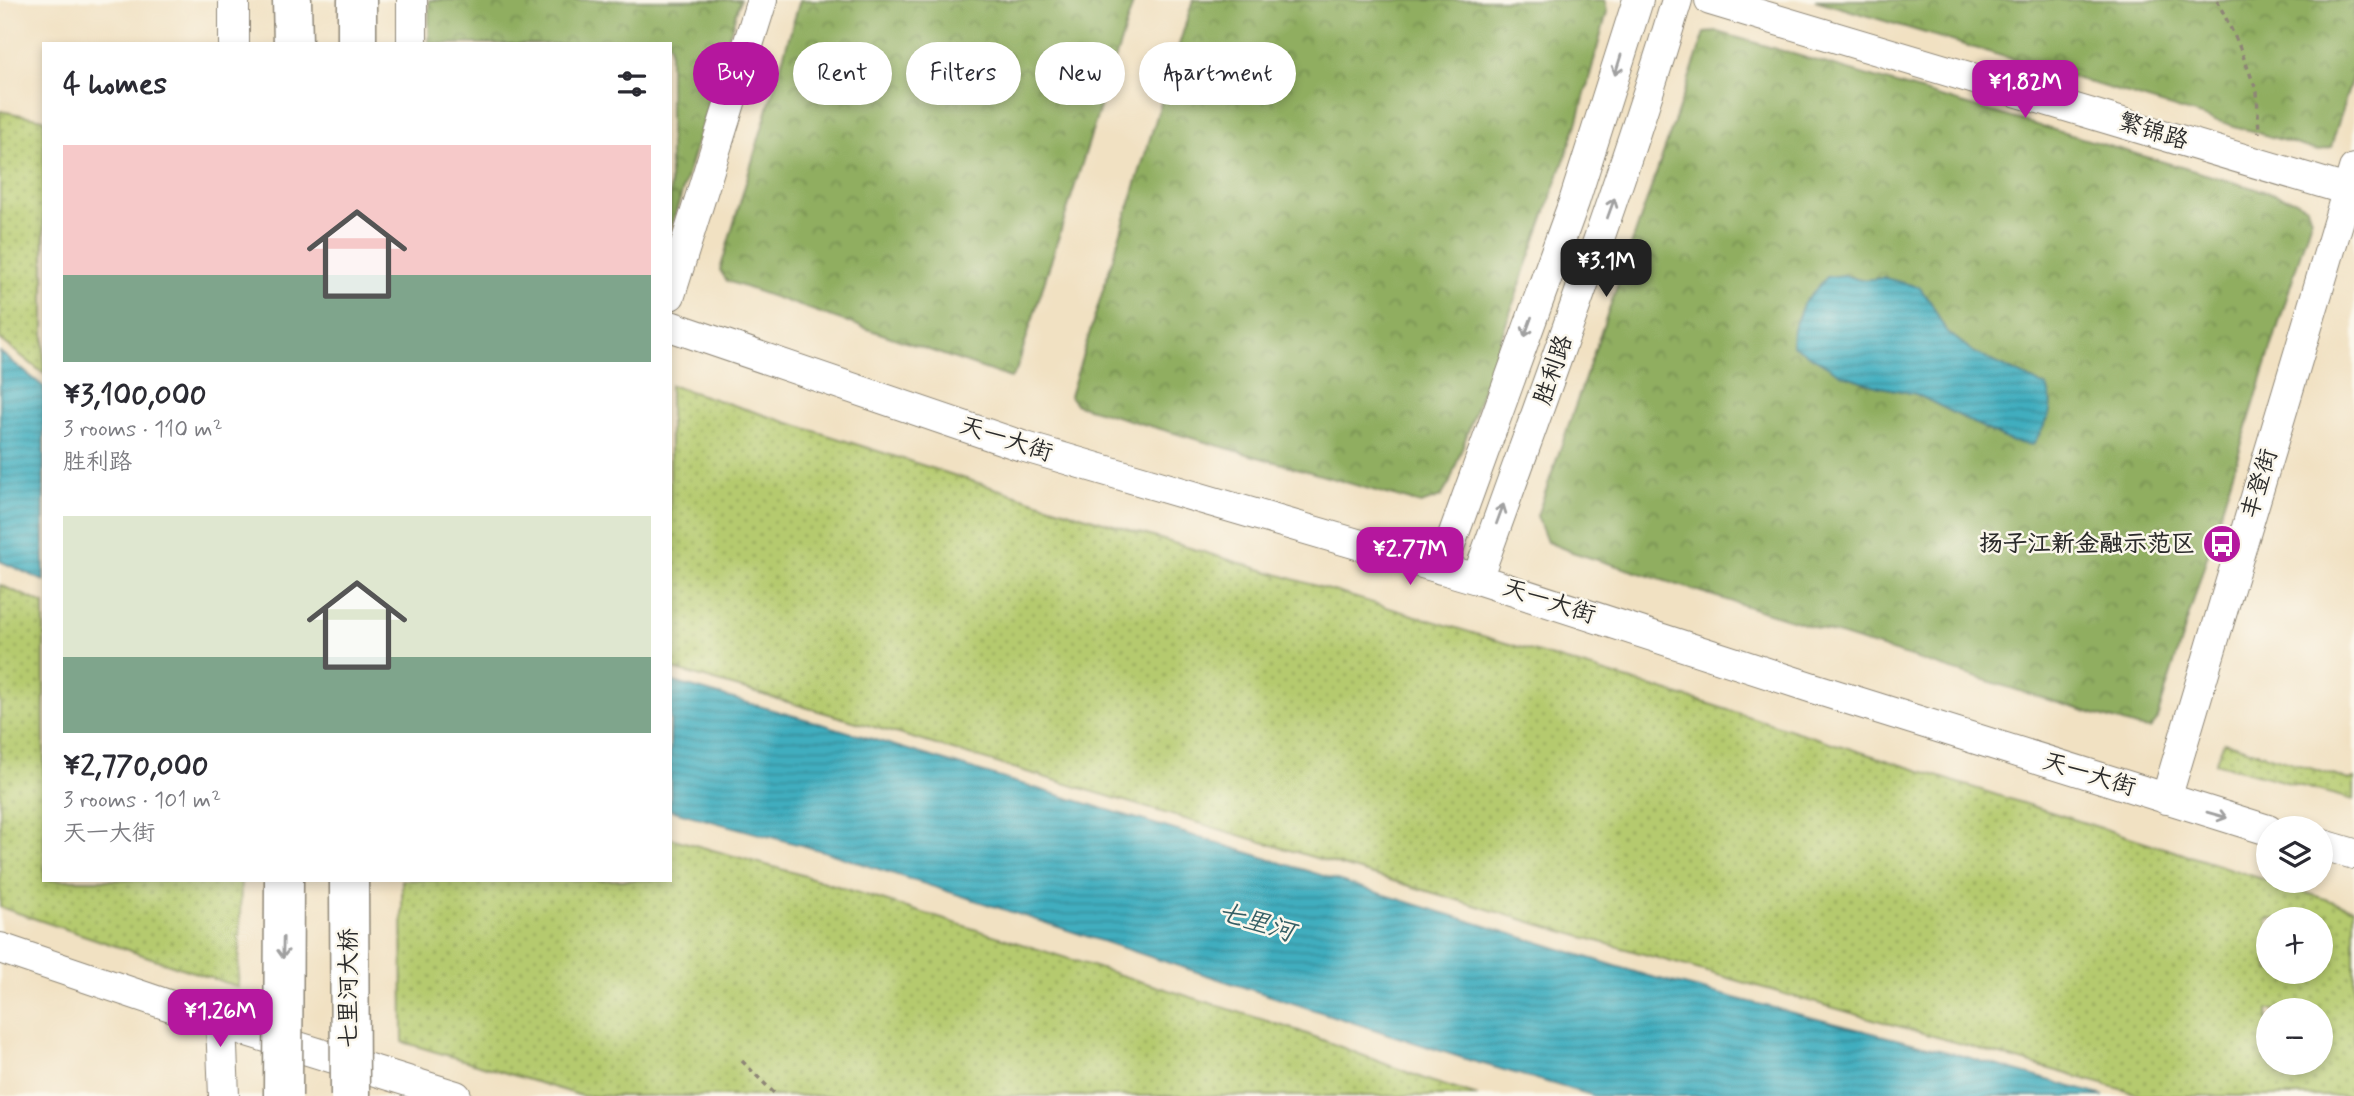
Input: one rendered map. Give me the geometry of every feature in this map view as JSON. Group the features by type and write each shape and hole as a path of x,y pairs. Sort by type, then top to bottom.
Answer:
{"highway":[{"path":"292,0 293,42"},
{"path":"357,0 357,42"},
{"path":"284,882 284,1096"},
{"name":"七里河大桥","path":"349,882 350,1096"}],"street":[{"path":"234,0 234,42"},
{"path":"412,0 412,42"},
{"path":"672,289 762,0"},
{"path":"1441,569 1574,202 1638,0"},
{"name":"胜利路","path":"1477,579 1621,180 1676,0"},
{"name":"繁锦路","path":"1710,0 2352,183"},
{"name":"丰登街","path":"2166,799 2352,183"},
{"name":"天一大街","path":"672,328 1021,446 1477,579 1813,688 2256,826"},
{"path":"2333,848 2354,854"},
{"path":"0,948 407,1089 456,1096"},
{"path":"221,1023 224,1096"}],"path":[{"path":"2217,0 2238,43 2256,92 2259,133"},
{"path":"742,1061 777,1096"}],"green space":[{"path":"429,0 740,0 727,42 693,42 693,105 708,105 672,225 672,42 429,42"},
{"path":"800,0 1134,0 1121,42 1035,42 1035,105 1101,105 1016,371 1011,378 727,281 720,270 769,105 779,105 779,71"},
{"path":"1193,0 1605,0 1607,12 1577,124 1450,482 1441,497 1421,504 1077,405 1070,396 1160,105 1296,105 1296,42 1180,42"},
{"path":"1815,0 2354,0 2354,71 2331,147 2318,151"},
{"path":"1718,32 2294,200 2307,207 2311,219 2156,722 2150,729 2136,727 1547,542 1537,516 1705,33","holes":["1843,275 1860,280 1885,278 1930,301 1946,331 1975,353 2047,387 2033,445 2012,442 1916,394 1876,386 1841,374"]},
{"path":"0,111 42,119 42,372 0,339"},
{"path":"672,386 1057,508 1709,704 2256,877 2256,893 2307,893 2354,908 2354,1096 2145,1096 1548,927 672,669"},
{"path":"0,585 42,603 42,882 241,882 238,987 0,907"},
{"path":"2224,742 2349,780 2354,778 2354,800 2215,763"},
{"path":"672,839 802,875 1299,1031 1430,1081 1478,1096 582,1096 403,1042 402,882 672,882"}],"water":[{"path":"1843,275 1860,280 1885,278 1919,287 1946,331 1975,353 2047,387 2050,410 2033,445 2012,442 1916,394 1876,386 1841,374 1792,345 1793,329 1804,302 1827,277"},
{"path":"0,352 42,385 42,580 0,561"},
{"name":"七里河","path":"672,682 1191,835 1648,976 1967,1057 2104,1096 1595,1096 1469,1060 823,851 672,811"}],"place":[{"name":"扬子江新金融示范区","path":"2222,544"}]}
